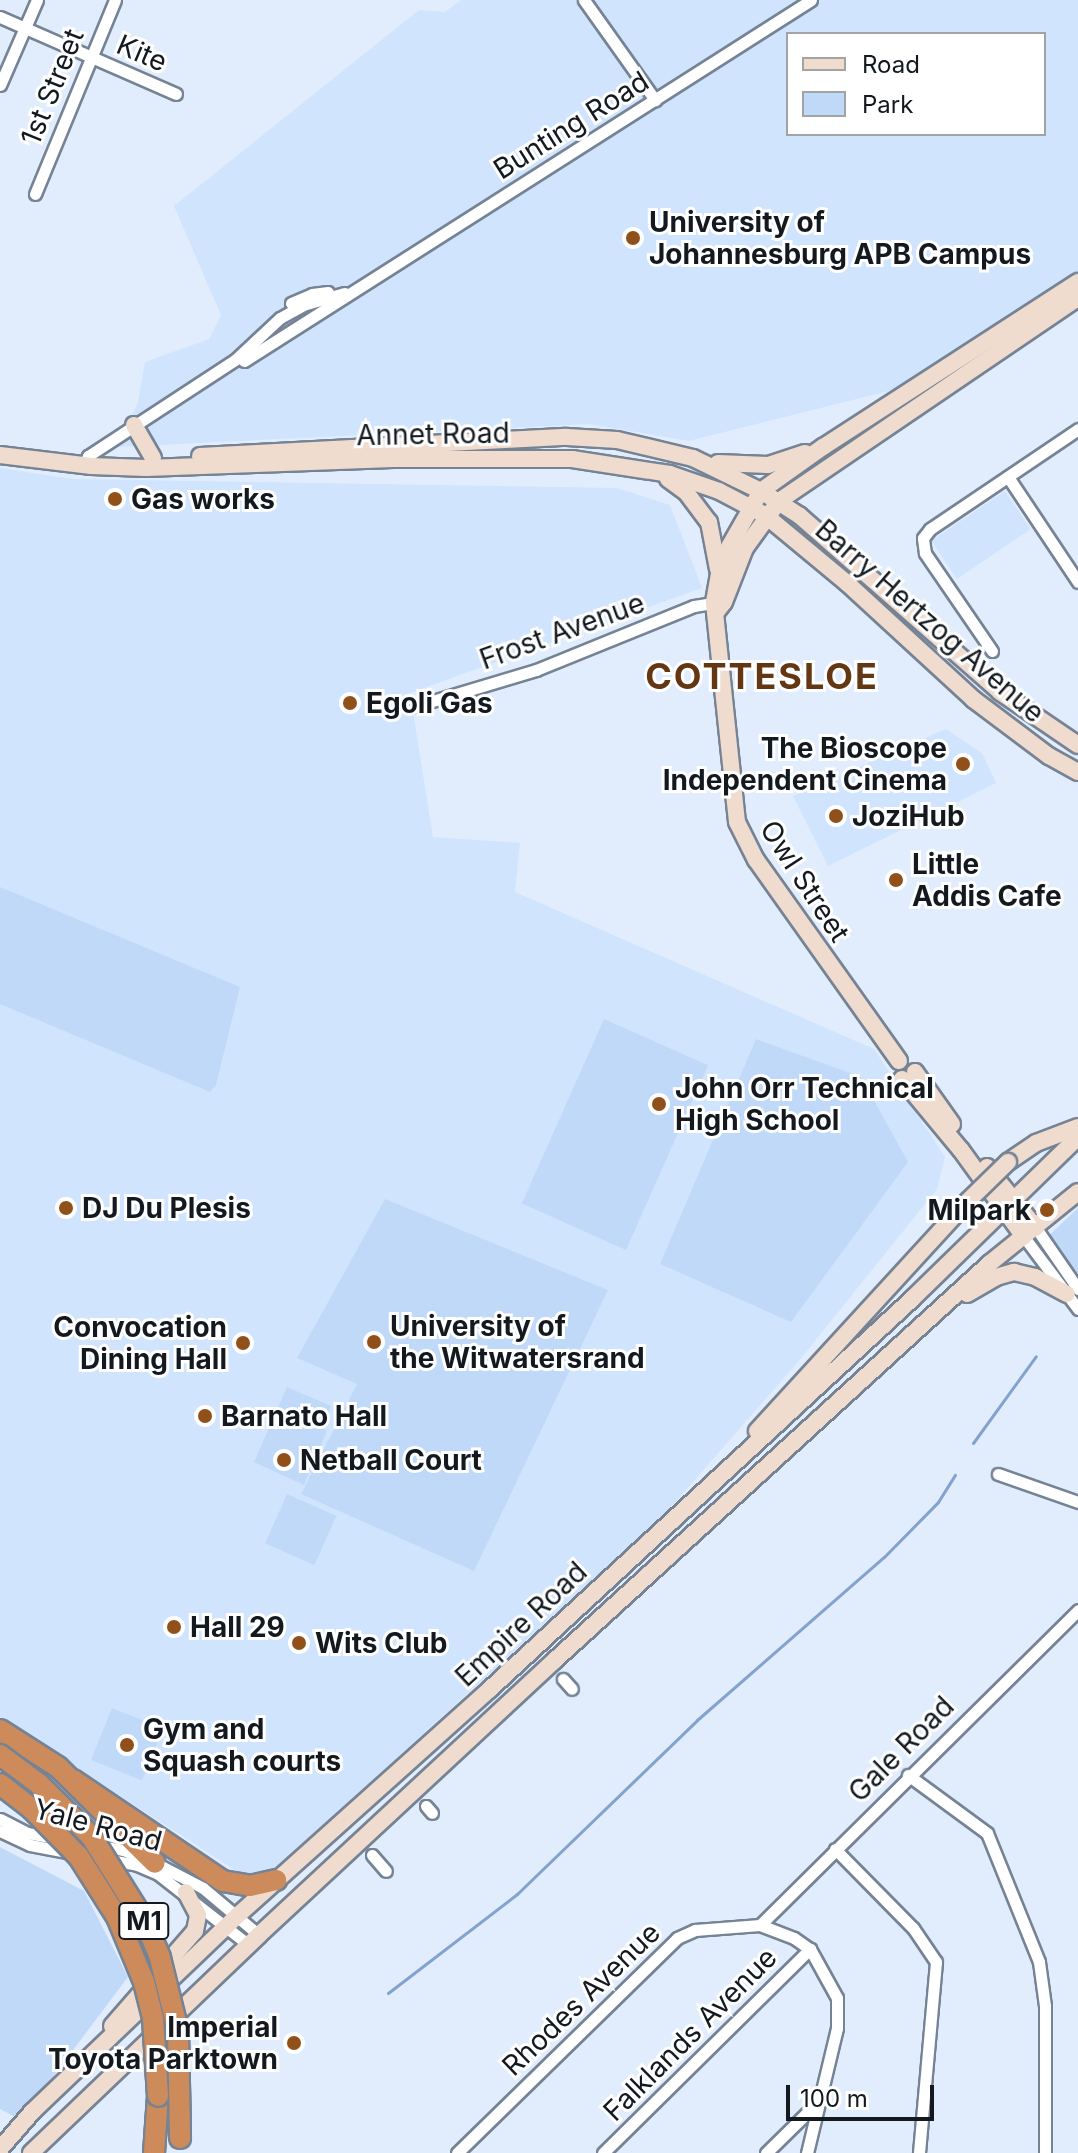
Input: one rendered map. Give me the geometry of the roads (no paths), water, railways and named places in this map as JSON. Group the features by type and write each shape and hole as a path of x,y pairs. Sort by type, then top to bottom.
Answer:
{"highway":[{"path":"0,1730 223,1881 250,1886 276,1880"},
{"name":"M1","path":"0,1755 39,1784 91,1836 145,1922 160,1958 178,2030 178,2145"},
{"path":"73,1780 155,1863"},
{"name":"M1","path":"0,1784 32,1809 79,1857 117,1917 144,1982 153,2019 158,2103 154,2153"},
{"path":"142,2153 158,2103"}],"main road":[{"path":"750,505 761,491 823,447 1078,282"},
{"path":"765,515 779,501 1078,298"},
{"path":"136,428 153,458"},
{"name":"Annet Road","path":"90,461 207,462 291,458 589,437 637,444 693,458 761,491"},
{"path":"0,444 90,461"},
{"path":"693,458 734,466 768,465 823,447"},
{"path":"0,455 90,461"},
{"name":"Annet Road","path":"90,461 153,458 207,462"},
{"name":"Annet Road","path":"291,458 596,460 644,467 694,481 750,505"},
{"path":"644,467 676,483 699,506 714,534 719,575"},
{"name":"Barry Hertzog Avenue","path":"761,491 822,534 1000,692 1078,745"},
{"name":"Barry Hertzog Avenue","path":"750,505 847,583 973,699 1049,756 1078,772"},
{"name":"Owl Street","path":"750,505 719,575 718,605 728,765 733,807 743,839 899,1061 895,1072 908,1076 1008,1204"},
{"name":"Owl Street","path":"718,605 765,515"},
{"path":"745,1453 767,1417 968,1201 1008,1162 1054,1135 1078,1127"},
{"name":"Empire Road","path":"0,2149 50,2095 276,1880 912,1299 1078,1137"},
{"name":"Empire Road","path":"31,2153 254,1940 942,1308 1078,1192"},
{"path":"1008,1204 1030,1232"},
{"path":"942,1308 996,1277 1011,1273 1035,1277 1072,1292"},
{"path":"50,2095 198,1926 196,1907 186,1892"},
{"path":"153,1978 202,1940 227,1926"}],"street":[{"path":"0,85 37,0"},
{"name":"1st Street","path":"35,194 115,0"},
{"path":"584,0 655,100"},
{"name":"Bunting Road","path":"136,428 244,361 285,329 356,289 811,0"},
{"name":"Kite","path":"0,17 176,94"},
{"name":"Bunting Road","path":"90,461 236,359 258,338 303,305 356,289"},
{"path":"992,651 925,553 923,538 930,529 1078,429"},
{"path":"1008,477 1078,582"},
{"name":"Frost Avenue","path":"416,706 536,670 694,606 718,605"},
{"path":"1030,1232 1072,1292 1078,1309"},
{"path":"998,1474 1078,1502"},
{"name":"Gale Road","path":"760,1925 908,1775 1078,1610"},
{"path":"563,1679 572,1689"},
{"path":"908,1775 987,1833 1039,1962 1045,2006 1045,2153"},
{"name":"Yale Road","path":"0,1819 27,1833 123,1850 155,1863 203,1888 227,1926 254,1940"},
{"name":"Yale Road","path":"0,1831 30,1845 137,1865 186,1892 227,1926 254,1940"},
{"path":"835,1849 913,1928 936,1962 919,2153"},
{"path":"372,1855 386,1871"},
{"path":"760,1925 794,1938 810,1949 834,1986 839,2012 807,2153"},
{"name":"Rhodes Avenue","path":"457,2153 677,1938 695,1930 760,1925"},
{"name":"Falklands Avenue","path":"603,2153 810,1949"},
{"path":"766,2153 820,2099"}],"waterway":[{"path":"973,1443 1036,1356"},
{"path":"388,1993 517,1894 697,1720 884,1557 938,1502 955,1475"}],"place":[{"name":"University of Johannesburg APB Campus","path":"633,238"},
{"name":"Gas works","path":"115,499"},
{"name":"Egoli Gas","path":"350,703"},
{"name":"The Bioscope Independent Cinema","path":"963,764"},
{"name":"JoziHub","path":"836,816"},
{"name":"Little Addis Cafe","path":"896,880"},
{"name":"John Orr Technical High School","path":"659,1104"},
{"name":"DJ Du Plesis","path":"66,1208"},
{"name":"Milpark","path":"1047,1210"},
{"name":"University of the Witwatersrand","path":"374,1342"},
{"name":"Convocation Dining Hall","path":"243,1343"},
{"name":"Barnato Hall","path":"205,1416"},
{"name":"Netball Court","path":"284,1460"},
{"name":"Hall 29","path":"174,1627"},
{"name":"Wits Club","path":"299,1643"},
{"name":"Gym and Squash courts","path":"127,1745"},
{"name":"Imperial Toyota Parktown","path":"294,2043"}],"district":[{"name":"COTTESLOE","path":"762,677"}]}
